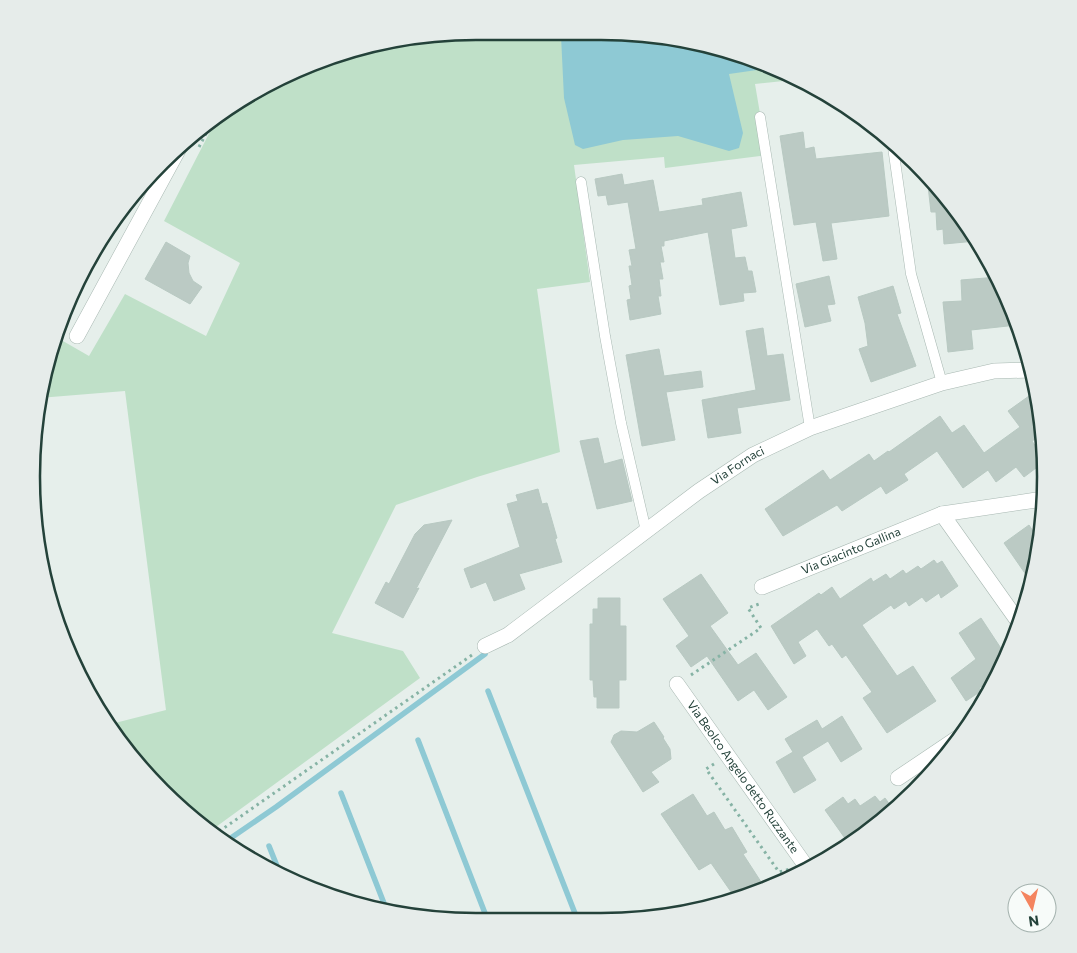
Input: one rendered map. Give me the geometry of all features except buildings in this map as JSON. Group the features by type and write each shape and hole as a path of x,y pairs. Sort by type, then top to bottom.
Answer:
{"street":[{"path":"77,336 169,167"},
{"name":"Via Fornaci","path":"485,646 508,635 699,491 753,455 810,428 942,384 994,371 1024,370"},
{"name":"Via Giacinto Gallina","path":"764,594 942,514 1036,500"},
{"path":"942,514 1014,616"},
{"name":"Via Beolco Angelo detto Ruzzante","path":"677,684 804,863"},
{"path":"898,778 941,749"}],"lane":[{"path":"760,116 810,428"},
{"path":"894,154 911,274 942,384"},
{"path":"581,182 605,336 621,423 646,531"}],"path":[{"path":"677,684 760,628 748,608 764,594"},
{"path":"221,830 485,646"}],"green space":[{"path":"476,40 629,41 686,48 741,63 785,81 755,84 767,155 665,168 664,157 574,165 590,282 537,289 560,452 477,477 396,505 332,633 403,651 420,678 216,827 168,785 148,764 117,723 166,710 125,391 47,397 62,340 89,356 125,294 206,336 240,263 164,221 211,130 258,98 309,73 336,63 391,48 448,41"}],"water":[{"path":"561,40 629,41 686,48 759,70 729,74 743,133 739,148 729,151 678,136 623,140 583,149 575,145 564,98"}],"waterway":[{"path":"232,837 485,654"},
{"path":"488,691 575,913"},
{"path":"418,740 485,913"},
{"path":"341,793 384,903"},
{"path":"269,846 276,865"}]}
